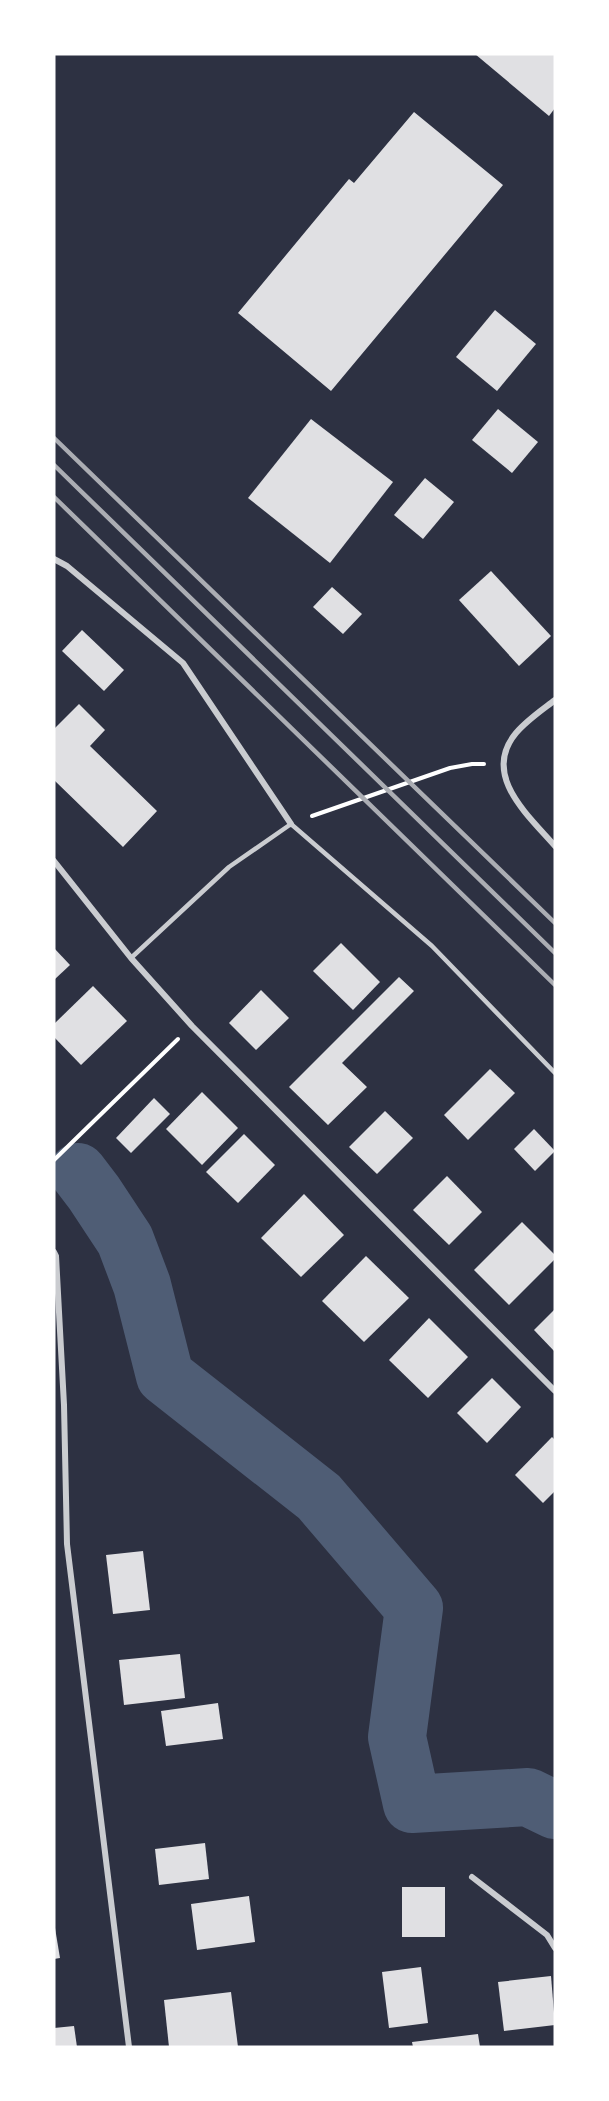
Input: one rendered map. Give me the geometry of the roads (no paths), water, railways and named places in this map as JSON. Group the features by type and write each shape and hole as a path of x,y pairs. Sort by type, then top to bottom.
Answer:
{"street":[{"path":"54,559 67,566 183,663 291,824"},
{"path":"555,700 516,732 505,750 502,765 506,780 518,804 555,846"},
{"path":"54,861 130,958 192,1026 555,1391"},
{"path":"54,1252 64,1405 67,1544 129,2047"},
{"path":"472,1877 547,1935 555,1948"}],"lane":[{"path":"130,958 229,867 291,824 432,946 555,1073"}],"waterway":[{"path":"78,1172 125,1240 142,1285 165,1376 319,1497 414,1608 397,1737 412,1804 528,1797 555,1810"}],"railway":[{"path":"54,438 555,923"},
{"path":"54,465 555,953"},
{"path":"54,497 555,985"}]}
